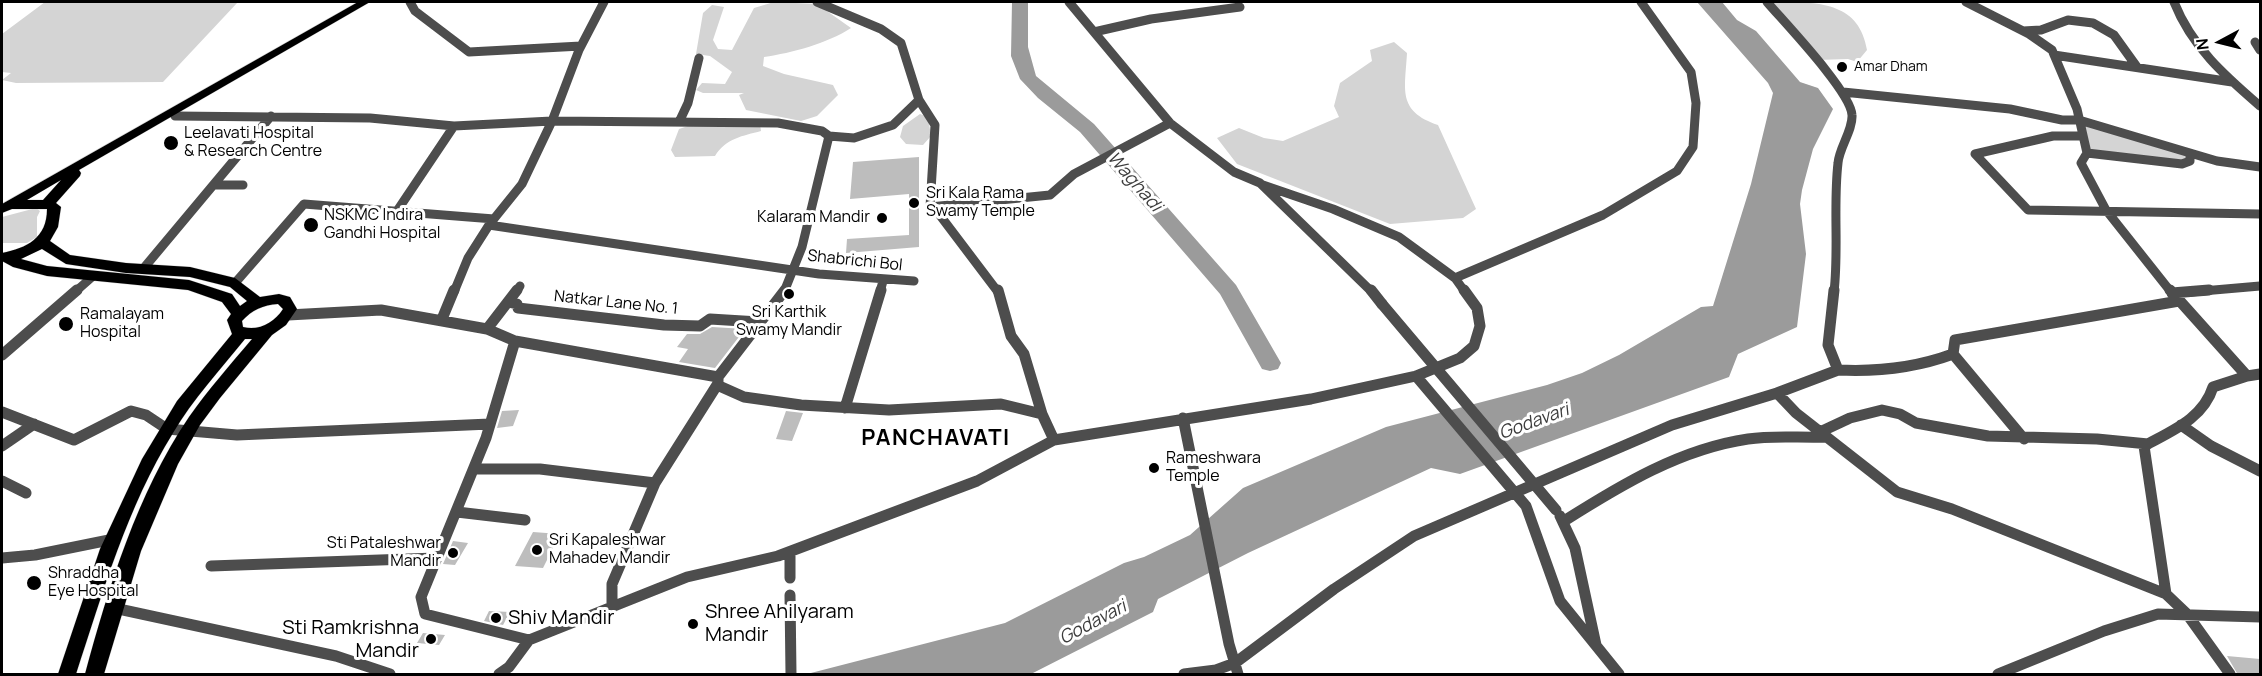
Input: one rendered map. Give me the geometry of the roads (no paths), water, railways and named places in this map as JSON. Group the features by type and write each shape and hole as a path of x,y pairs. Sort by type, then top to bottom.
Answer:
{"main road":[{"path":"6,207 233,74 365,2"},
{"path":"6,207 46,204 70,176 374,2"},
{"path":"5,257 28,252 42,242 52,222 54,211 46,204"},
{"path":"42,242 66,259 93,264 190,272 235,283 257,302"},
{"path":"5,257 18,264 92,277 189,285 227,298 238,314"},
{"path":"270,299 285,301 290,309 288,315 268,329 257,333 241,333 234,325 238,314 257,302 270,299"},
{"path":"95,675 114,608 158,486 188,432 268,329"},
{"path":"67,675 85,614 139,479 167,429 241,333"}],"street":[{"path":"410,2 415,11 469,52 581,46"},
{"path":"442,319 468,258 492,222 522,184 552,121 581,46 604,2"},
{"path":"817,2 881,29 900,43 919,100 935,125 930,207"},
{"path":"499,675 510,667 529,640 687,577 790,552 977,481 1054,440 1311,399 1416,376 1460,358 1474,346 1480,326 1477,308 1455,278 1399,237 1333,209 1234,172 1170,123 1069,2"},
{"path":"1203,2 1206,12"},
{"path":"1455,278 1603,215 1677,171 1693,147 1696,103 1691,72 1641,2"},
{"path":"1767,2 1843,92 1852,115 1838,160 1834,207 1838,256 1828,345 1838,370"},
{"path":"1966,2 2052,50 2077,109 2086,153 2081,163 2106,210 2176,297 2247,376"},
{"path":"2174,2 2181,22 2203,56 2260,106"},
{"path":"1094,32 1152,19 1240,7"},
{"path":"2021,31 2046,29 2062,21 2096,21 2119,39 2131,54 2137,67"},
{"path":"2255,42 2260,50"},
{"path":"2054,55 2232,82"},
{"path":"680,120 688,103 699,58"},
{"path":"1843,92 2010,109 2062,120 2079,120 2190,154 2260,168"},
{"path":"2248,96 2260,96"},
{"path":"175,116 370,118 454,126 552,121 680,120 778,123 822,131 829,136 854,138 871,135 893,125 919,100"},
{"path":"143,269 271,116"},
{"path":"930,207 1050,195 1061,188 1074,174 1158,127 1170,123"},
{"path":"398,212 454,126"},
{"path":"612,608 612,584 655,483 718,381 759,322 787,287 802,247 829,136"},
{"path":"2082,136 2053,136 1975,154 2028,210 2260,214"},
{"path":"2086,153 2182,164 2190,161 2190,154"},
{"path":"1260,183 1364,281 1564,521 1571,535 1585,585 1597,648"},
{"path":"214,185 243,185"},
{"name":"Shabrichi Bol","path":"235,283 304,204 492,222 557,238 883,281 914,281"},
{"path":"930,207 939,214 998,290 1011,336 1024,354 1042,414 1054,440"},
{"path":"2,355 92,277"},
{"path":"845,408 873,322 883,281"},
{"path":"487,329 520,286"},
{"path":"2024,439 1953,354 1955,340 2176,297 2260,286"},
{"name":"Natkar Lane No. 1","path":"508,302 517,304 518,309 664,325 700,326 710,319 759,322"},
{"path":"288,315 381,310 442,319 487,329 514,341 718,381 744,397 845,408 923,410 1001,404 1042,414"},
{"path":"514,341 490,424 474,469 422,597 425,615 529,640"},
{"path":"1184,675 1237,669 1334,589 1414,536 1672,425 1776,393 1838,370 1872,372 1936,361 1953,354"},
{"path":"2166,594 2144,446 2190,420 2212,396 2213,387 2260,374"},
{"path":"1416,376 1526,506 1560,601 1619,675"},
{"path":"1776,393 1796,414 1897,492 1952,509 2166,594 2187,614 2230,675"},
{"path":"1564,521 1622,485 1707,448 1748,439 1823,435 1850,418 1882,410 1900,414 1916,423 1988,436 2148,444"},
{"path":"2,412 74,440 131,411 146,415 167,429 237,435 490,424"},
{"path":"1183,418 1229,644 1237,669"},
{"path":"2,446 34,423"},
{"path":"2181,425 2211,446 2260,471"},
{"path":"474,469 540,469 655,483"},
{"path":"2,481 26,493"},
{"path":"457,512 525,520"},
{"path":"2,558 35,555 114,539"},
{"path":"790,552 790,578"},
{"path":"211,566 436,558"},
{"path":"790,595 791,675"},
{"path":"114,608 336,656 390,675"},
{"path":"1998,675 2104,631 2158,614 2260,617"}],"water":[{"name":"Godavari","path":"1697,2 1722,2 1737,20 1756,31 1800,82 1818,88 1833,109 1813,149 1802,190 1800,204 1806,254 1797,327 1738,354 1729,377 1460,474 1431,468 1248,553 1158,599 1153,612 1031,674 807,674 1005,623 1124,563 1144,557 1190,535 1243,488 1386,427 1547,385 1582,373 1619,355 1701,307 1713,306 1751,184 1773,93 1768,83"}],"waterway":[{"name":"Waghadi","path":"1020,2 1020,56 1029,79 1053,102 1087,128 1228,290 1270,363"}],"place":[{"name":"Amar Dham","path":"1842,67"},
{"name":"Leelavati Hospital & Research Centre","path":"171,143"},
{"name":"Sri Kala Rama Swamy Temple","path":"914,203"},
{"name":"Kalaram Mandir","path":"882,218"},
{"name":"NSKMC Indira Gandhi Hospital","path":"311,225"},
{"name":"Sri Karthik Swamy Mandir","path":"789,294"},
{"name":"Ramalayam Hospital","path":"66,324"},
{"name":"Rameshwara Temple","path":"1154,468"},
{"name":"Sri Kapaleshwar Mahadev Mandir","path":"537,550"},
{"name":"Sti Pataleshwar Mandir","path":"453,553"},
{"name":"Shraddha Eye Hospital","path":"34,583"},
{"name":"Shiv Mandir","path":"496,618"},
{"name":"Shree Ahilyaram Mandir","path":"693,624"},
{"name":"Sti Ramkrishna Mandir","path":"431,639"}],"district":[{"name":"PANCHAVATI","path":"936,439"}]}
